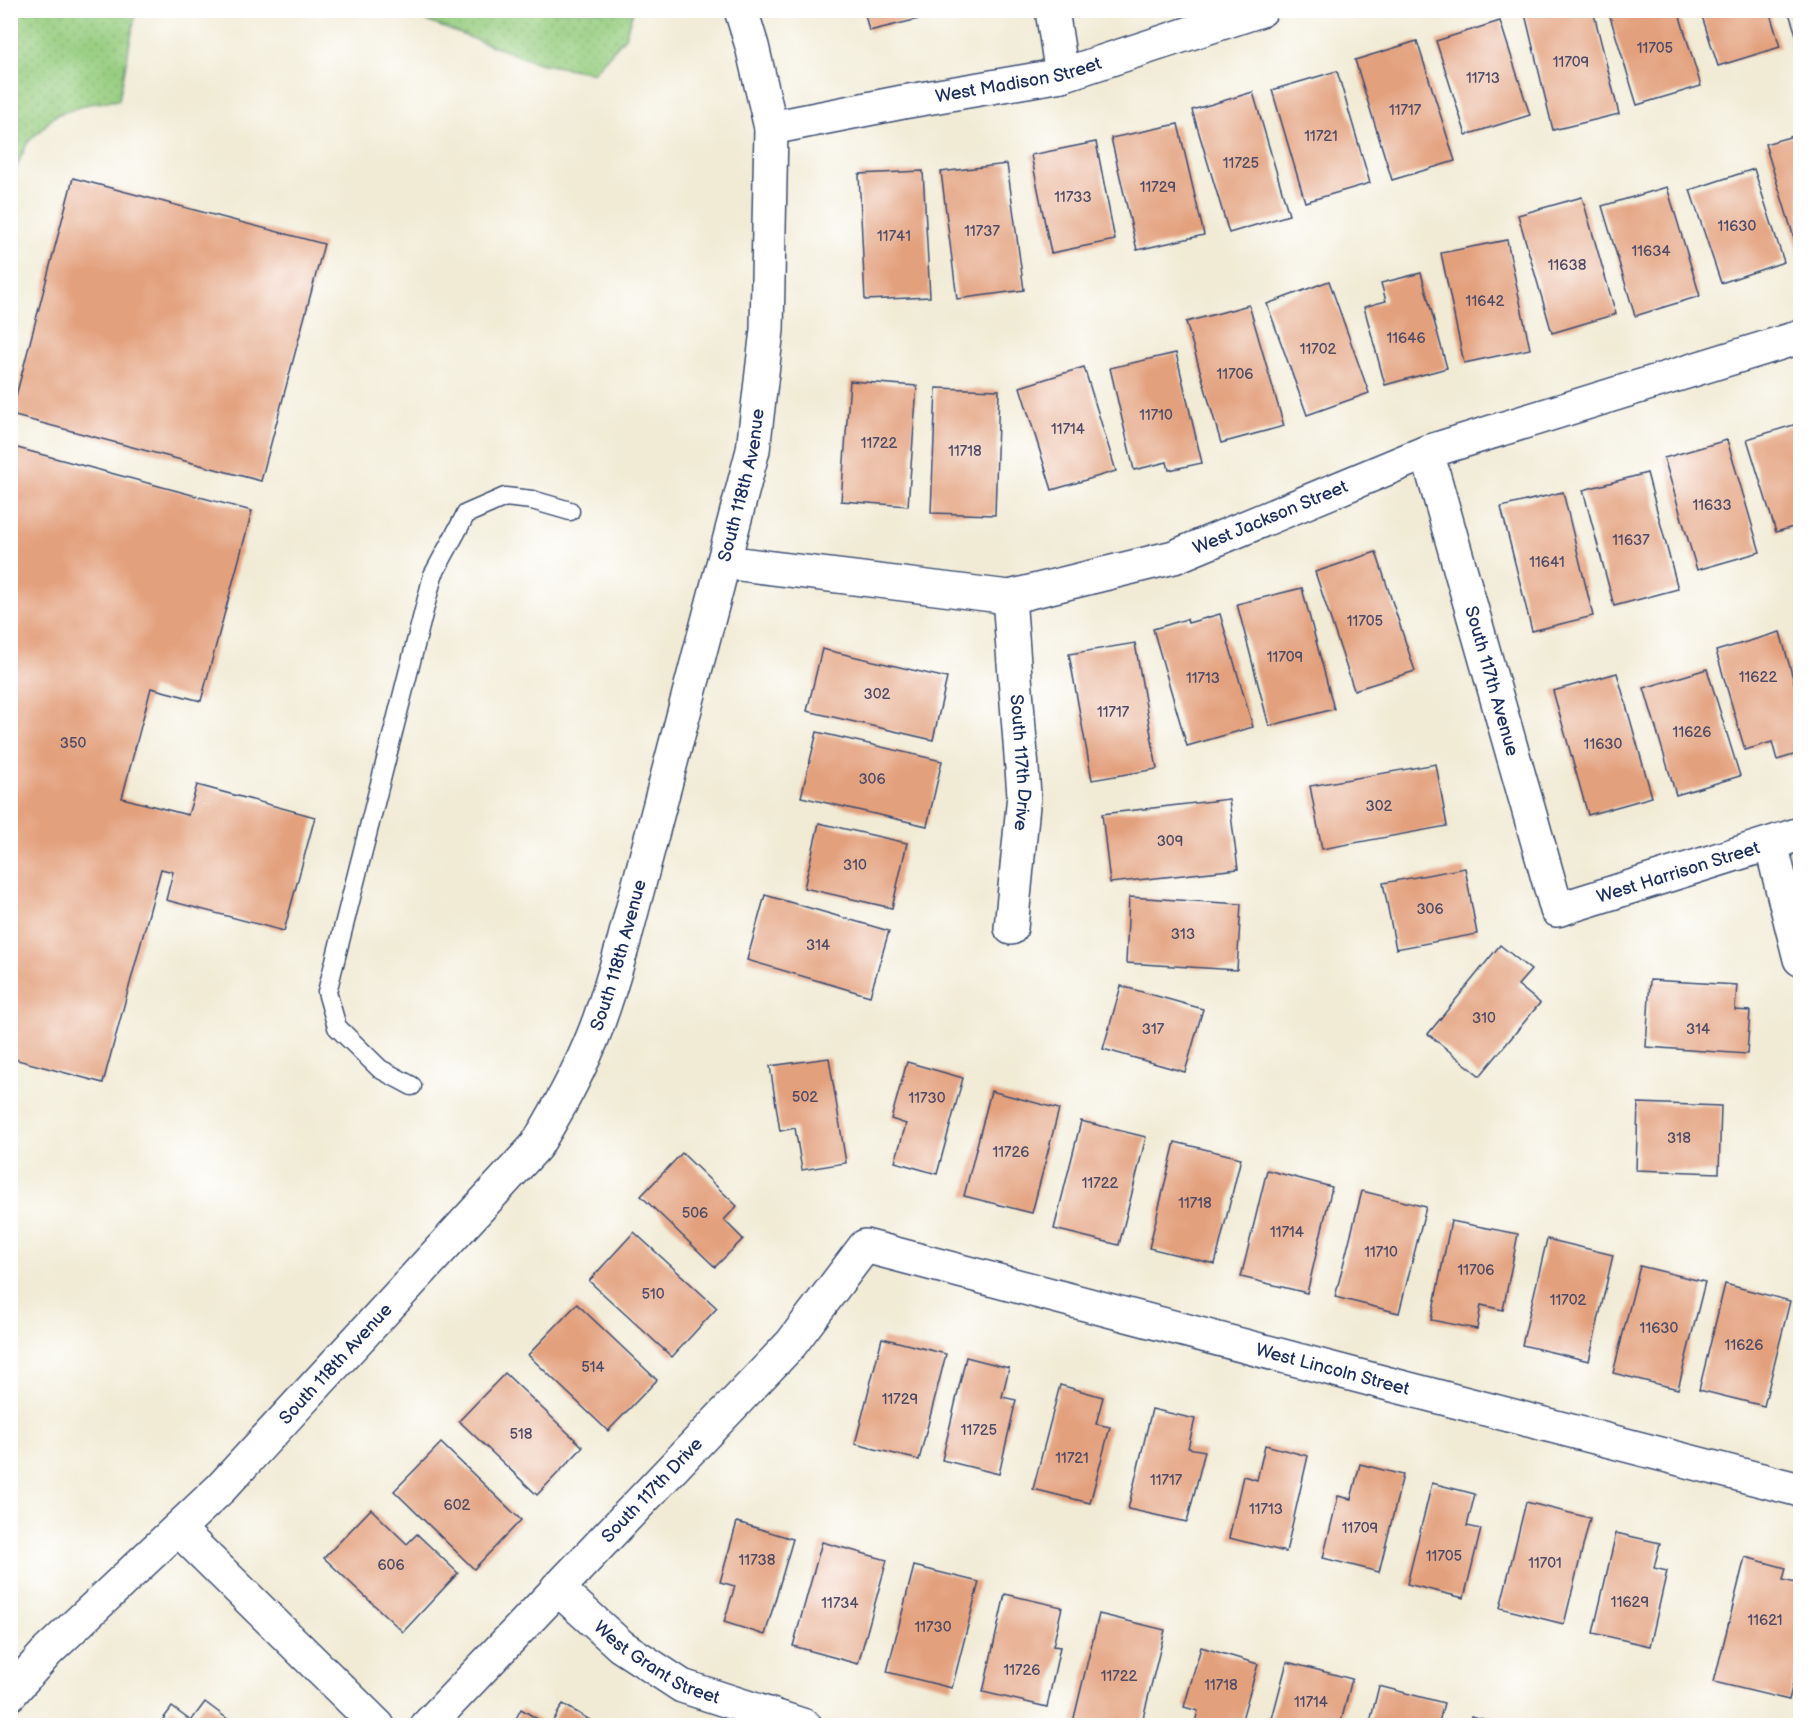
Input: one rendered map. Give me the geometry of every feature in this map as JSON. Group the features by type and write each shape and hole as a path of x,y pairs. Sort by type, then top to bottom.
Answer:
{"street":[{"name":"South 118th Avenue","path":"10,1694 47,1652 221,1488 536,1146 554,1118 586,1051 602,1014 627,929 753,450 767,330 771,128 741,10"},
{"path":"1052,10 1062,75"},
{"name":"West Madison Street","path":"771,128 903,102 1062,75 1261,10"},
{"name":"West Jackson Street","path":"724,562 1009,597 1174,556 1427,452 1800,337"},
{"name":"South 117th Avenue","path":"1427,452 1557,910"},
{"name":"South 117th Drive","path":"1009,597 1024,795 1011,928"},
{"path":"1786,839 1800,959"},
{"name":"West Harrison Street","path":"1557,910 1786,839"},
{"name":"South 117th Drive","path":"427,1725 791,1344 865,1246"},
{"name":"West Lincoln Street","path":"865,1246 1800,1490"},
{"path":"178,1529 378,1725"},
{"name":"West Grant Street","path":"557,1588 621,1646 682,1686 805,1725"}],"lane":[{"path":"412,1086 380,1069 338,1027 327,992 433,576 466,514 505,497 532,500 570,511"}],"green space":[{"path":"11,10 136,11 119,100 88,104 56,115 28,142 11,178"},
{"path":"393,11 633,11 625,37 593,73 538,63 418,18"}],"building":[{"path":"864,10 952,10 952,11 869,31"},
{"path":"1524,10 1593,10 1619,114 1553,130"},
{"path":"1608,10 1678,10 1701,86 1637,105"},
{"path":"1700,10 1769,10 1780,47 1718,66"},
{"path":"1788,10 1800,10 1800,47"},
{"path":"1500,21 1530,115 1466,135 1436,41"},
{"path":"1417,41 1455,161 1392,180 1355,60"},
{"path":"1337,71 1370,183 1305,202 1272,90"},
{"path":"1253,92 1289,215 1229,233 1192,110"},
{"path":"1178,124 1204,235 1137,250 1111,138"},
{"path":"1800,134 1800,254 1799,254 1765,144"},
{"path":"1096,142 1115,240 1051,253 1031,155"},
{"path":"1007,164 1024,290 957,299 941,172"},
{"path":"1754,169 1784,262 1721,283 1690,190"},
{"path":"923,171 930,297 865,300 859,174"},
{"path":"73,178 324,244 261,481 11,415"},
{"path":"1667,187 1700,296 1635,316 1602,206"},
{"path":"1582,197 1616,314 1552,333 1518,215"},
{"path":"1507,240 1530,349 1464,363 1441,253"},
{"path":"1421,273 1447,368 1385,385 1364,307 1386,301 1381,283"},
{"path":"1329,281 1369,393 1307,415 1267,304"},
{"path":"1249,305 1284,426 1221,443 1186,322"},
{"path":"1176,353 1202,463 1169,470 1167,462 1134,470 1110,368"},
{"path":"1084,367 1116,471 1052,490 1020,387"},
{"path":"850,381 917,386 908,506 841,501"},
{"path":"936,388 999,390 995,515 931,513"},
{"path":"1800,423 1800,525 1776,532 1747,439"},
{"path":"1727,440 1760,552 1697,570 1664,458"},
{"path":"10,446 252,511 201,701 151,688 122,798 188,815 197,785 315,817 284,931 166,900 173,872 161,869 103,1083 10,1058"},
{"path":"1647,473 1678,589 1614,606 1583,490"},
{"path":"1563,492 1593,616 1532,631 1501,507"},
{"path":"1376,552 1415,671 1354,690 1315,572"},
{"path":"1302,588 1334,709 1269,726 1237,604"},
{"path":"1220,614 1253,727 1187,746 1153,629 1187,619 1188,623"},
{"path":"1780,632 1800,703 1800,753 1777,760 1772,742 1745,750 1716,651"},
{"path":"1135,643 1157,769 1092,780 1069,654"},
{"path":"822,649 947,678 933,740 807,711"},
{"path":"1707,669 1740,776 1676,795 1644,688"},
{"path":"1617,673 1652,797 1588,815 1553,691"},
{"path":"817,732 942,761 927,826 801,797"},
{"path":"1436,764 1447,826 1322,849 1310,786"},
{"path":"1229,799 1238,869 1110,883 1102,814"},
{"path":"819,823 907,843 892,908 804,888"},
{"path":"1465,868 1477,934 1396,949 1383,883"},
{"path":"765,895 889,931 870,996 747,960"},
{"path":"1129,897 1241,904 1237,970 1126,963"},
{"path":"1500,945 1531,970 1518,985 1540,1003 1480,1076 1428,1034"},
{"path":"1650,980 1737,985 1735,1010 1750,1011 1747,1054 1646,1047"},
{"path":"1121,986 1203,1009 1185,1072 1103,1049"},
{"path":"829,1058 846,1163 802,1170 795,1128 780,1131 770,1066"},
{"path":"907,1062 963,1078 937,1174 895,1162 906,1124 891,1119"},
{"path":"991,1091 1059,1109 1032,1213 964,1196"},
{"path":"1638,1103 1721,1106 1719,1173 1636,1170"},
{"path":"1081,1121 1146,1137 1119,1245 1054,1229"},
{"path":"1175,1142 1241,1158 1215,1264 1149,1248"},
{"path":"682,1153 737,1206 724,1220 743,1239 715,1267 641,1196"},
{"path":"1267,1170 1332,1187 1307,1293 1241,1277"},
{"path":"1362,1191 1426,1207 1399,1313 1335,1297"},
{"path":"1451,1221 1518,1234 1503,1310 1481,1305 1477,1329 1431,1320"},
{"path":"634,1232 717,1308 672,1357 589,1281"},
{"path":"1547,1239 1613,1255 1589,1361 1522,1345"},
{"path":"1640,1266 1705,1282 1678,1389 1613,1373"},
{"path":"1725,1284 1790,1301 1764,1406 1699,1390"},
{"path":"577,1304 657,1380 608,1431 528,1355"},
{"path":"882,1338 946,1354 919,1460 855,1444"},
{"path":"966,1357 1009,1368 1002,1397 1016,1400 999,1474 942,1460"},
{"path":"505,1373 583,1447 537,1495 459,1421"},
{"path":"1060,1385 1103,1397 1096,1424 1110,1427 1090,1503 1033,1489"},
{"path":"1152,1409 1195,1419 1188,1448 1205,1451 1187,1522 1128,1509"},
{"path":"441,1443 521,1520 474,1569 394,1491"},
{"path":"1265,1445 1308,1456 1286,1552 1229,1538 1243,1476 1257,1480"},
{"path":"1360,1464 1403,1475 1379,1572 1323,1558 1338,1496 1351,1499"},
{"path":"1432,1483 1475,1494 1467,1526 1481,1529 1464,1598 1407,1584"},
{"path":"1526,1502 1590,1518 1564,1624 1500,1608"},
{"path":"371,1509 407,1544 417,1534 458,1573 403,1632 324,1558"},
{"path":"737,1522 793,1539 765,1635 724,1622 735,1586 720,1582"},
{"path":"1616,1533 1660,1543 1654,1568 1667,1571 1650,1646 1593,1633"},
{"path":"822,1542 887,1560 858,1664 793,1646"},
{"path":"1745,1557 1786,1568 1783,1580 1800,1584 1800,1656 1789,1700 1714,1682"},
{"path":"914,1566 979,1582 952,1688 887,1672"},
{"path":"1005,1594 1062,1607 1053,1646 1060,1647 1047,1707 983,1692"},
{"path":"1099,1614 1165,1630 1141,1726 1088,1726 1073,1722"},
{"path":"1201,1647 1258,1664 1240,1726 1194,1726 1198,1711 1184,1707"},
{"path":"1287,1662 1352,1679 1340,1726 1270,1726"},
{"path":"1379,1686 1444,1703 1438,1726 1369,1726"},
{"path":"205,1702 237,1726 158,1726 172,1707 191,1721"},
{"path":"563,1704 600,1726 550,1726"},
{"path":"521,1709 549,1726 512,1726"},
{"path":"1471,1716 1507,1725 1507,1726 1469,1726"}]}
